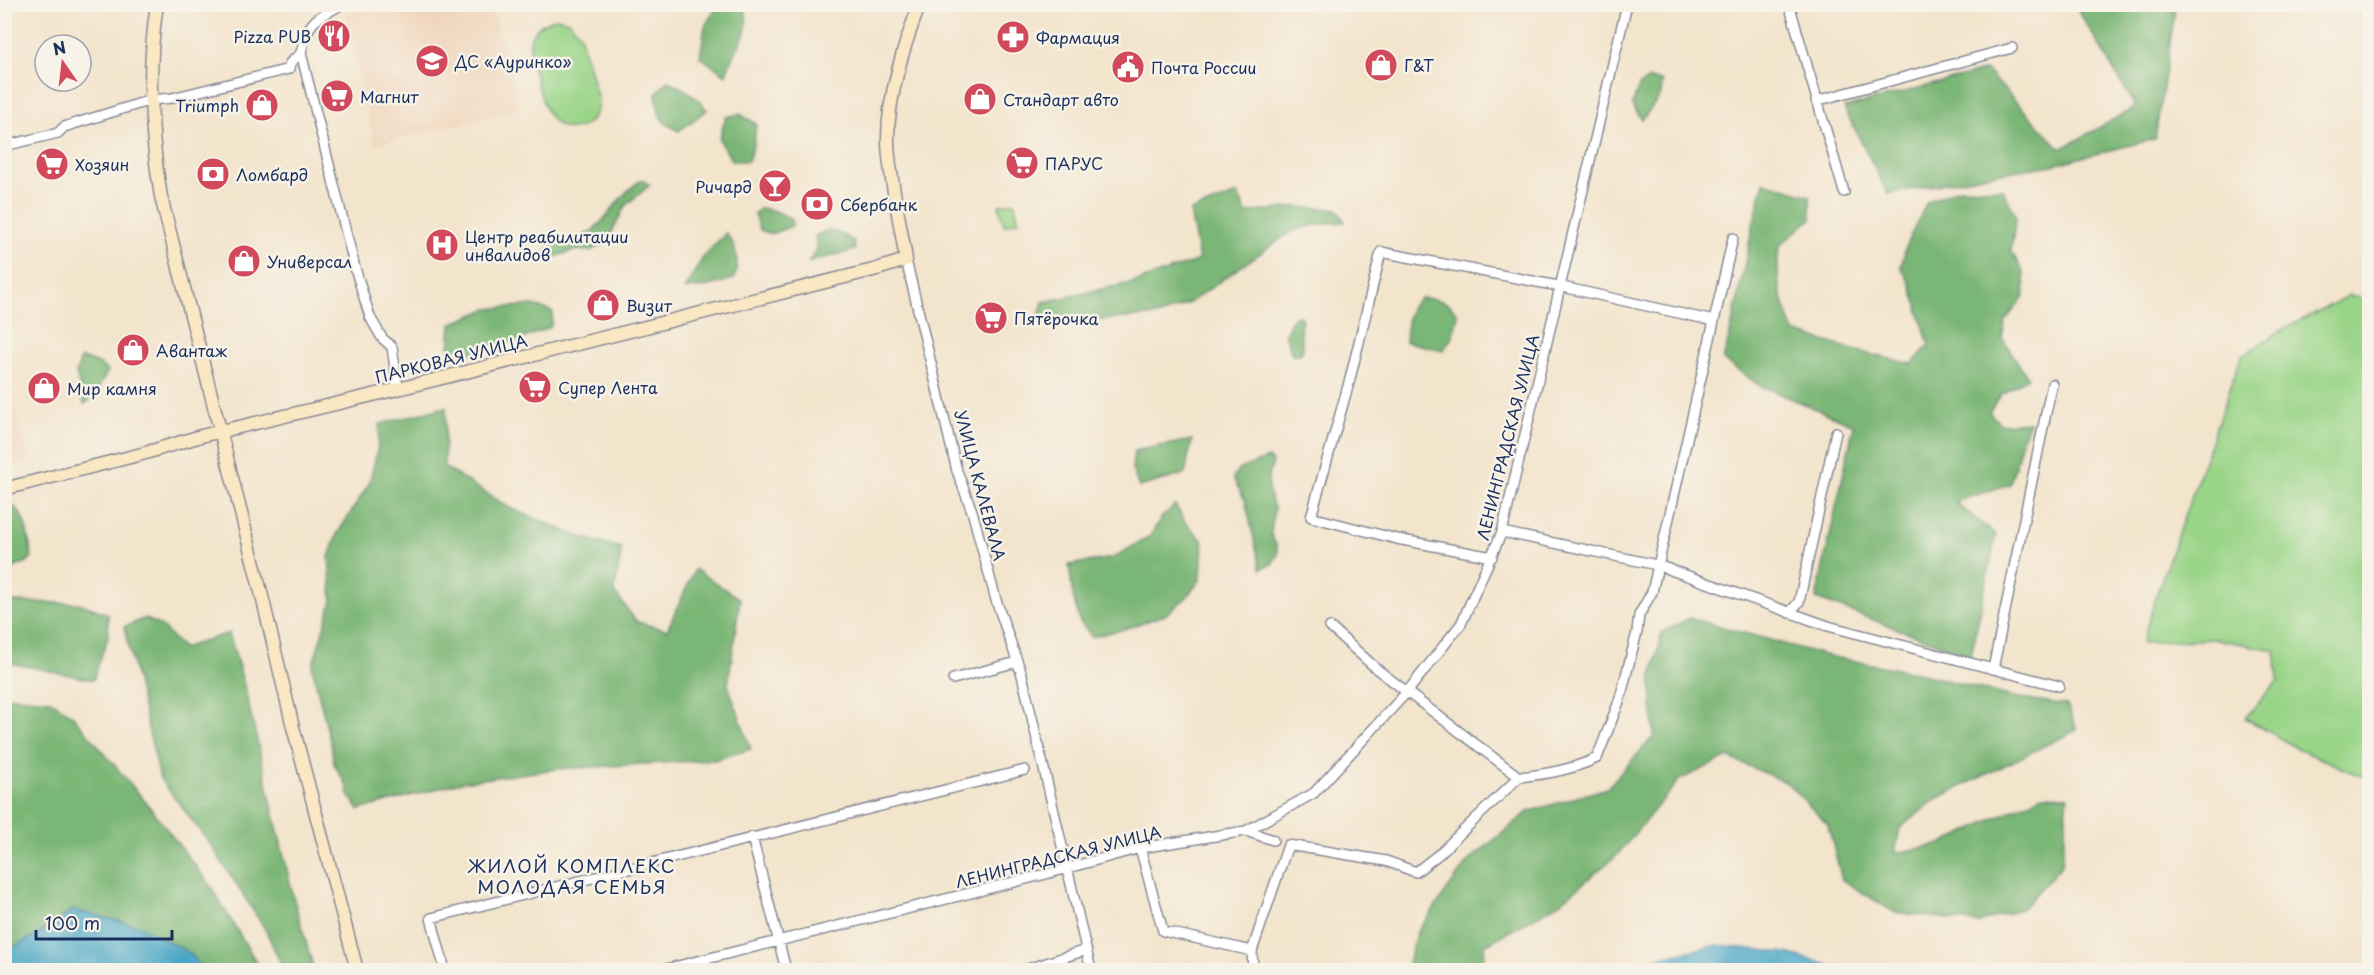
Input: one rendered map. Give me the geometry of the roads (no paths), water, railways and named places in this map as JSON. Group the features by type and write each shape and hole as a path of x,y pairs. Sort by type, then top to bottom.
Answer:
{"main road":[{"path":"157,4 151,52 150,100 155,163 161,197 292,727 357,970"},
{"name":"УЛИЦА КАЛЕВАЛА","path":"906,260 888,141 897,77 920,4"},
{"name":"ПАРКОВАЯ УЛИЦА","path":"4,489 142,454 220,431 398,389 906,260"}],"street":[{"name":"ЛЕНИНГРАДСКАЯ УЛИЦА","path":"662,970 1140,848 1246,831 1314,793 1407,692 1461,624 1502,532 1626,4"},
{"path":"1789,4 1844,192"},
{"path":"342,5 316,18 305,32 301,53 355,268 370,317 382,338 392,347 398,389"},
{"path":"1816,101 2012,48"},
{"path":"4,146 58,133 64,127 150,100 172,98 289,69 290,63 301,53"},
{"path":"1253,970 1252,951 1288,845 1386,861 1416,872 1439,854 1519,777 1550,774 1580,766 1597,758 1620,699 1639,615 1652,592 1733,238"},
{"path":"1492,557 1397,539 1311,518 1350,379 1381,252 1558,286 1713,321"},
{"name":"УЛИЦА КАЛЕВАЛА","path":"906,260 957,471 972,511 996,600 1017,662 1091,970"},
{"path":"1993,669 2052,384"},
{"path":"1789,614 1799,602 1836,432"},
{"path":"1502,532 1657,565 1789,614 1828,626 2059,687"},
{"path":"1330,627 1378,670 1519,777"},
{"path":"953,679 1017,662"},
{"path":"445,970 431,918 1025,770 1042,769"},
{"path":"1246,831 1273,840"},
{"path":"752,837 786,970"},
{"path":"1140,848 1163,931 1252,951"},
{"path":"1025,970 1086,950"}],"water":[{"path":"73,910 140,926 190,953 203,970 5,970 5,951 35,936"},
{"path":"1717,945 1787,953 1847,970 1639,970 1651,959"}],"place":[{"name":"Pizza PUB","path":"334,36"},
{"name":"Фармация","path":"1013,37"},
{"name":"ДС «Ауринко»","path":"432,61"},
{"name":"Г&Т","path":"1381,65"},
{"name":"Почта России","path":"1128,67"},
{"name":"Магнит","path":"337,96"},
{"name":"Стандарт авто","path":"980,99"},
{"name":"Triumph","path":"262,105"},
{"name":"ПАРУС","path":"1022,163"},
{"name":"Хозяин","path":"52,164"},
{"name":"Ломбард","path":"213,174"},
{"name":"Ричард","path":"775,186"},
{"name":"Сбербанк","path":"817,204"},
{"name":"Центр реабилитации инвалидов","path":"442,245"},
{"name":"Универсал","path":"244,261"},
{"name":"Визит","path":"603,305"},
{"name":"Пятёрочка","path":"991,318"},
{"name":"Авантаж","path":"133,350"},
{"name":"Супер Лента","path":"535,387"},
{"name":"Мир камня","path":"44,388"}],"district":[{"name":"ЖИЛОЙ КОМПЛЕКС МОЛОДАЯ СЕМЬЯ","path":"572,875"}]}
